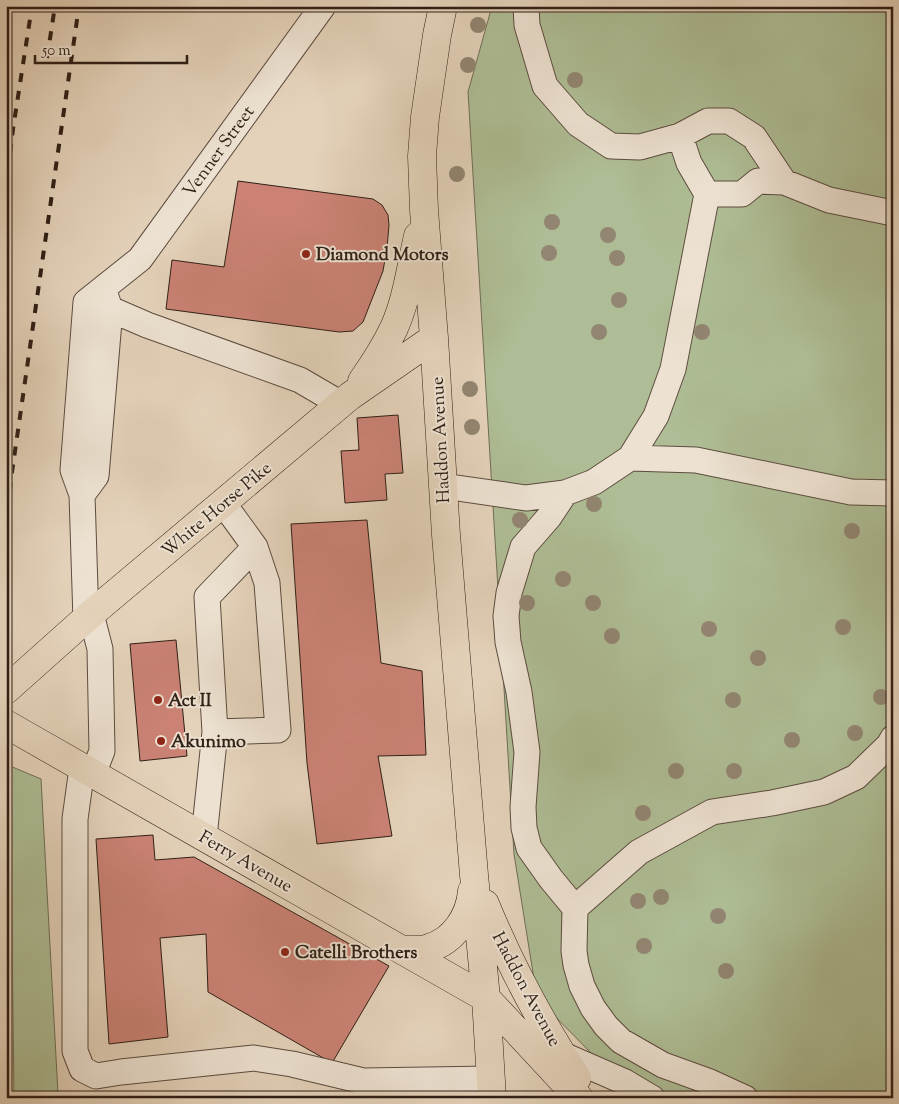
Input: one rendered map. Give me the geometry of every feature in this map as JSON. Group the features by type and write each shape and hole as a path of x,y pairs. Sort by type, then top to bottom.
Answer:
{"main road":[{"name":"Haddon Avenue","path":"443,6 425,117 422,156 424,210 443,486 474,875 486,998 579,1098"},
{"path":"346,400 380,356 394,327 405,294 424,210"},
{"name":"White Horse Pike","path":"6,690 88,617 346,400 434,338"},
{"name":"Ferry Avenue","path":"6,724 405,950 486,998"},
{"name":"Haddon Avenue","path":"474,875 502,947 536,1012 590,1098"},
{"path":"405,950 429,948 442,942 455,931 465,919 472,901 474,875"},
{"path":"486,998 491,1089"}],"street":[{"name":"Venner Street","path":"323,6 140,259 106,298 86,302 73,470 82,495 88,617 100,649 102,751 88,771 75,818 75,1051 82,1069 96,1076 254,1058 292,1064 363,1081 457,1079 491,1089"},
{"path":"526,6 527,25 545,86 578,124 611,146 640,147 680,136 708,121 729,121 754,137 784,182"},
{"path":"443,486 526,498 565,493 594,482 630,458 656,416 673,369 707,194 689,163 680,136"},
{"path":"707,194 742,194 758,181 784,182 829,200 893,212"},
{"path":"106,298 146,325 300,380 346,400"},
{"path":"630,458 696,460 851,492 893,493"},
{"path":"565,493 549,517 523,547 509,593 506,616 508,642 520,701 527,752 523,807 524,828 529,848 574,908 574,951 576,965 582,986 593,1008 606,1026 621,1041 663,1065 710,1082 745,1098"},
{"path":"215,732 278,730 267,583 255,547 222,504"},
{"path":"204,836 215,732 207,597 255,547"},
{"path":"574,908 639,852 691,823 712,812 772,803 824,792 856,777 889,745 893,738"},
{"path":"563,1055 625,1082 652,1098"}],"green space":[{"path":"492,6 893,6 893,1098 669,1098 592,1054 537,998 514,854 468,92"},
{"path":"10,766 41,779 58,1094 56,1098 14,1098"}],"building":[{"name":"Diamond Motors","path":"238,181 373,199 382,205 388,215 389,225 383,271 363,322 353,331 339,332 166,309 172,260 224,267"},
{"path":"398,415 403,473 385,474 387,500 345,503 341,451 359,450 357,418"},
{"path":"367,520 381,663 422,671 426,755 378,756 392,836 317,844 307,763 291,524"},
{"path":"176,640 187,756 140,761 130,644"},
{"name":"Catelli Brothers","path":"153,835 155,860 194,857 389,966 332,1063 208,992 206,934 160,938 168,1037 109,1044 96,839"}],"railway":[{"path":"6,189 13,129 32,6"},
{"path":"47,58 55,6"},
{"path":"6,527 12,472 79,6"}],"place":[{"name":"Diamond Motors","path":"306,254"},
{"name":"Act II","path":"158,700"},
{"name":"Akunimo","path":"161,741"},
{"name":"Catelli Brothers","path":"285,952"}]}
